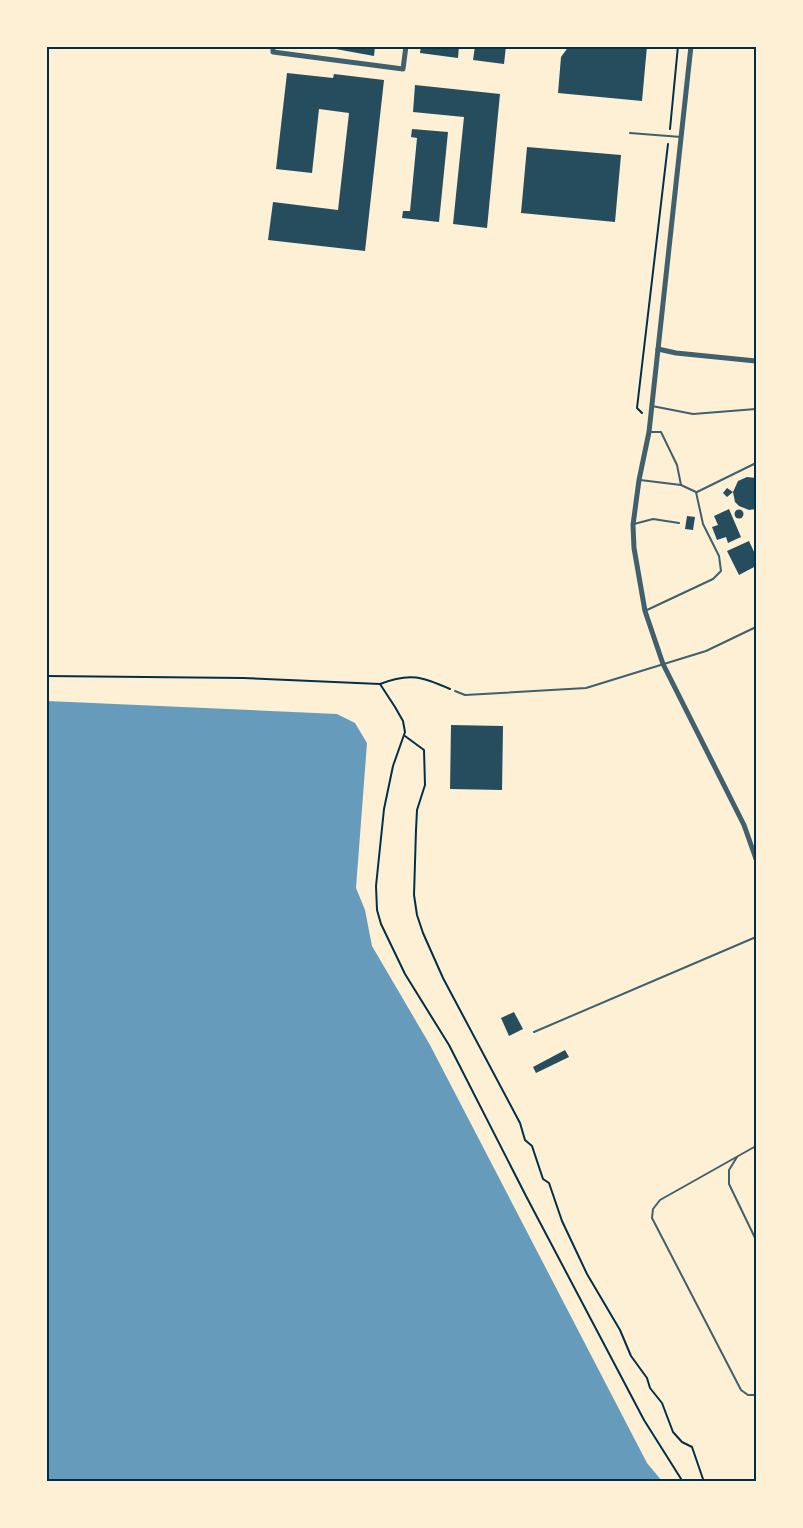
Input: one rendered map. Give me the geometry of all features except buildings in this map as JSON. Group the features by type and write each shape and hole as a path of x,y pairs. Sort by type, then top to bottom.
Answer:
{"street":[{"path":"273,49 403,69 406,46"},
{"path":"691,46 649,432 633,524 634,548 645,611 663,664 744,825 754,847 756,859"},
{"path":"658,350 756,361"}],"lane":[{"path":"630,133 681,137"},
{"path":"756,350 756,361"},
{"path":"652,406 693,414 756,409"},
{"path":"649,432 661,432 677,465 681,485"},
{"path":"696,492 756,463"},
{"path":"639,480 681,485 696,492"},
{"path":"645,611 713,579 721,571 718,556 703,524 696,492"},
{"path":"633,524 653,519 679,523"},
{"path":"455,691 465,695 586,688 706,651 756,627"},
{"path":"534,1032 756,936"},
{"path":"756,1146 660,1200 653,1209 652,1218 741,1390 748,1395 756,1395"},
{"path":"739,1155 729,1170 729,1184 756,1240"}],"path":[{"path":"650,422 637,408 678,46"},
{"path":"46,676 243,678 380,684 395,678 424,678 430,679 435,685 455,691"},
{"path":"380,684 403,721 404,735 393,766 384,809 376,886 377,910 381,924 405,974 449,1045 531,1207 644,1420 683,1482"},
{"path":"404,735 424,750 425,785 417,810 414,877 414,896 423,933 443,978 520,1123 525,1140 532,1146 543,1179 549,1183 562,1221 587,1274 614,1318 631,1356 662,1403 673,1432 682,1442 692,1447 704,1482"}],"water":[{"path":"47,701 337,714 355,723 367,743 356,888 365,910 372,946 430,1045 647,1463 662,1481 47,1481"}]}
